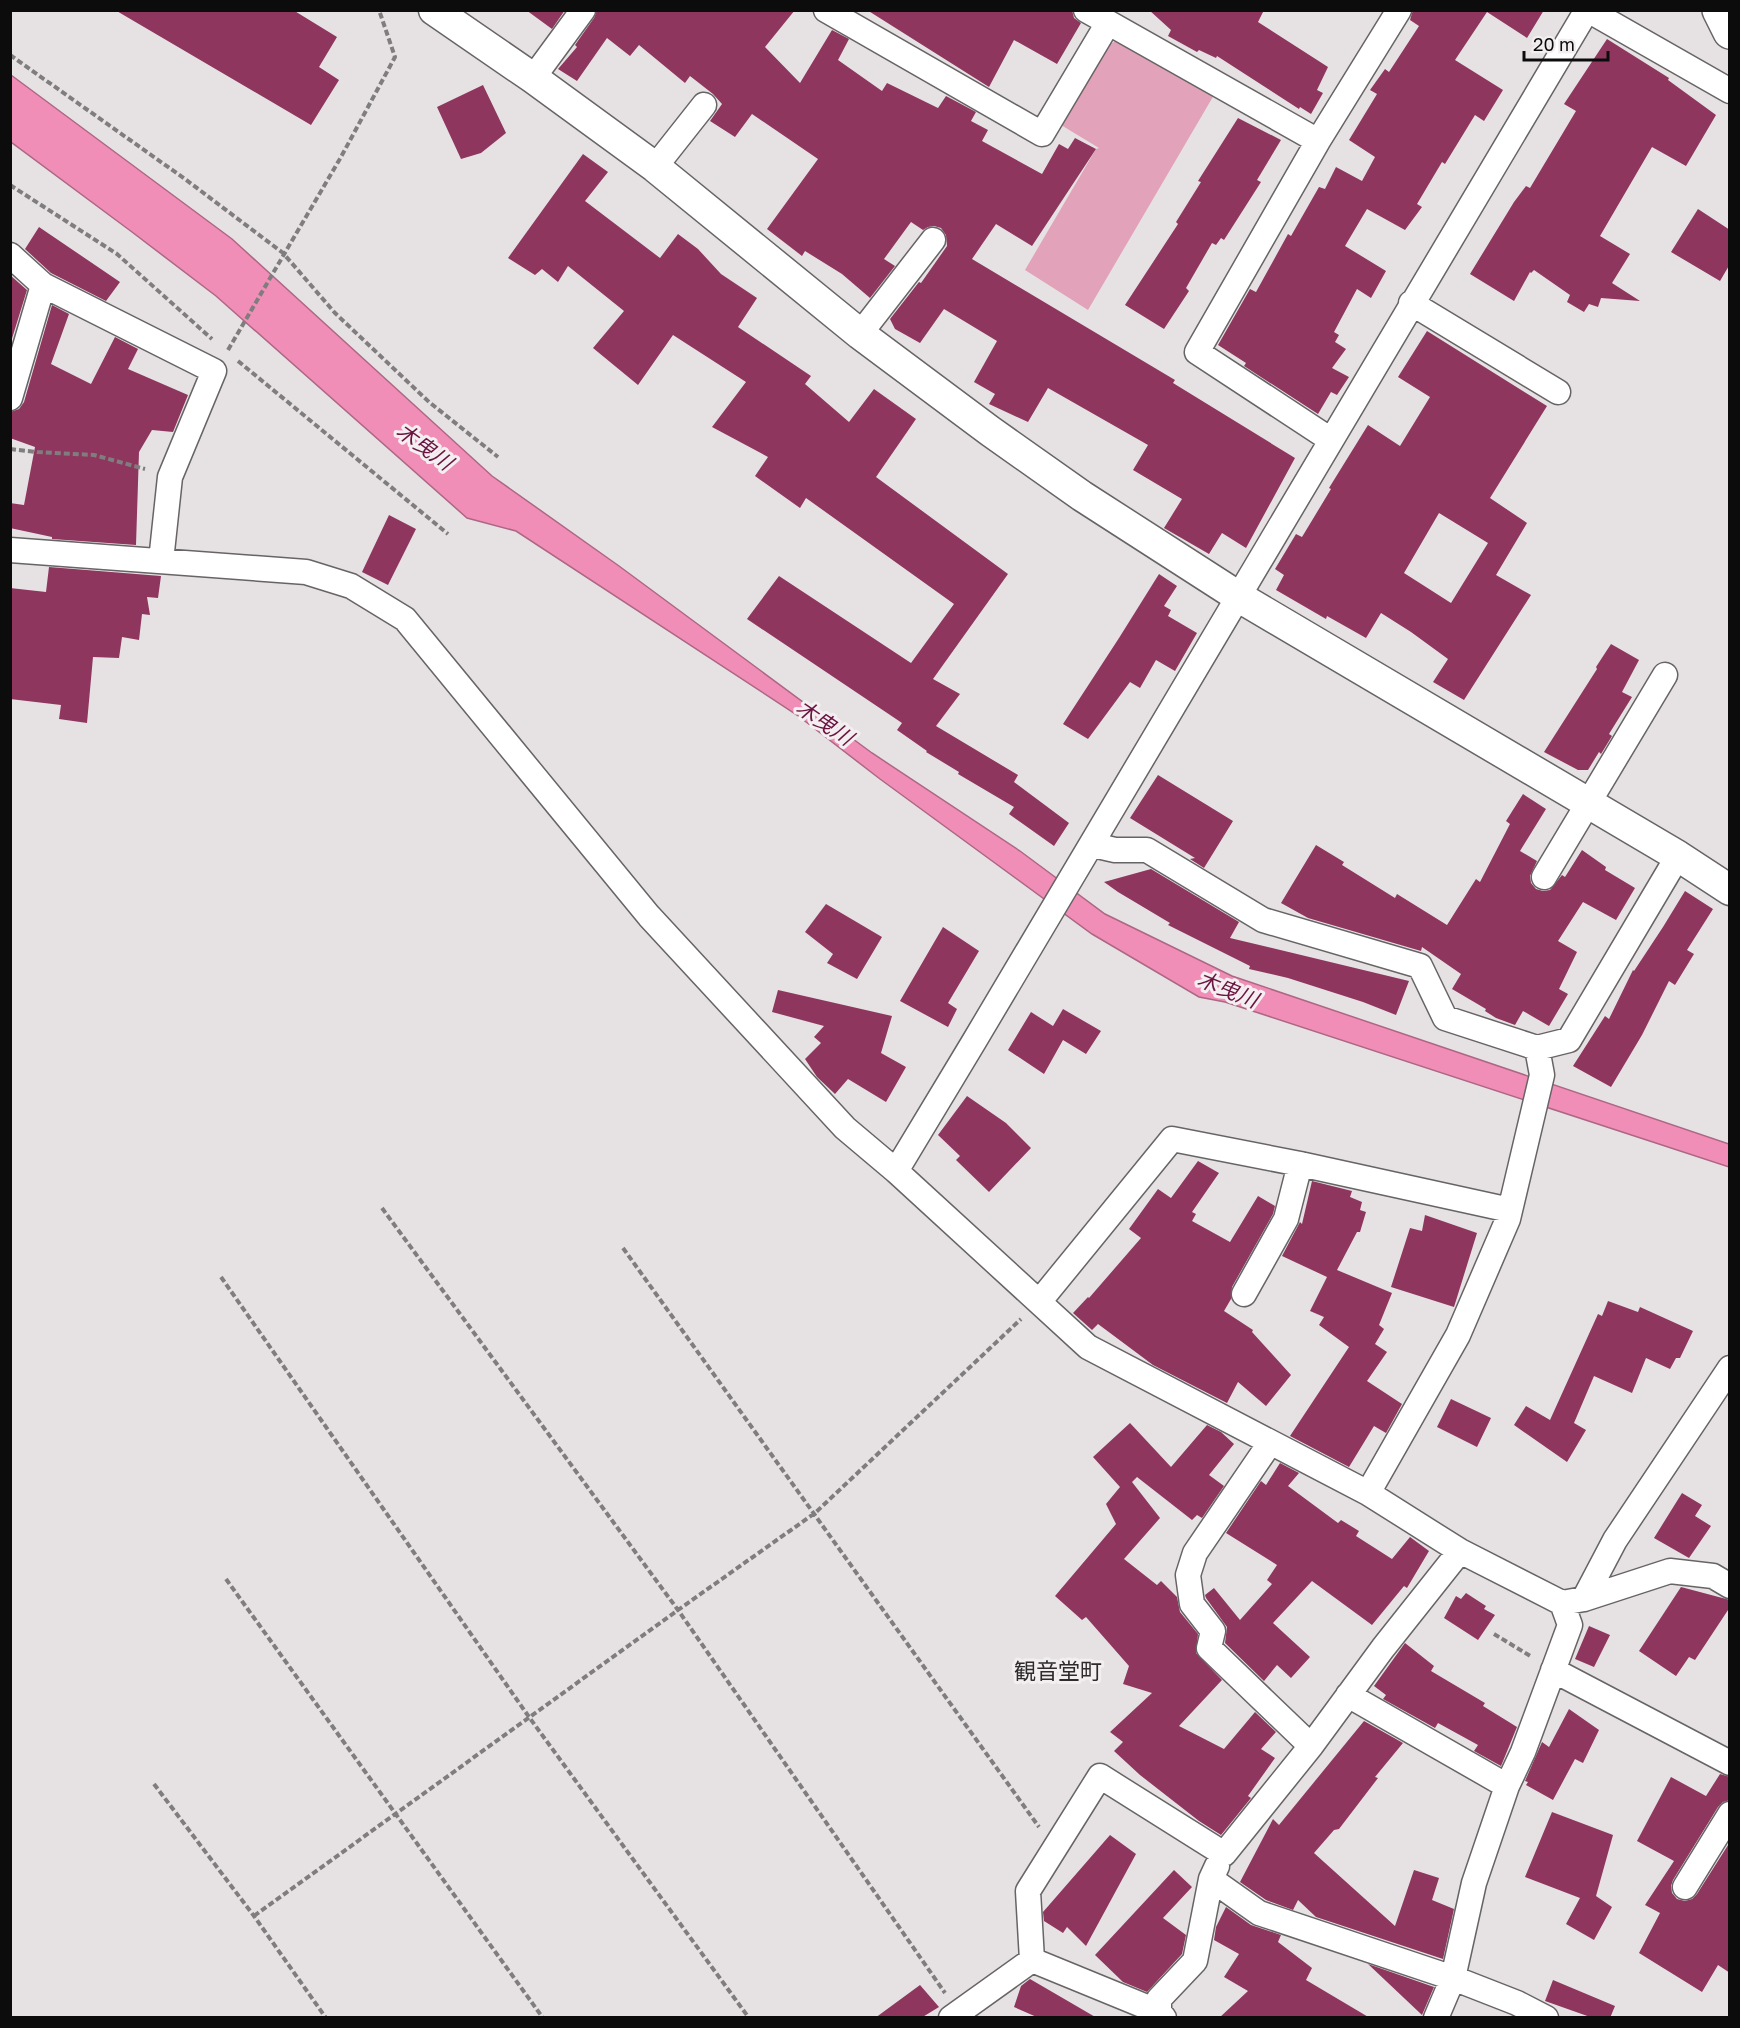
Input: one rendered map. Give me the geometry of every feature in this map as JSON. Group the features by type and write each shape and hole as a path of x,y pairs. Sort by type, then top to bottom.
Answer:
{"main road":[{"path":"1719,10 1730,32"}],"street":[{"path":"434,10 533,78 655,167 860,334 1082,496 1239,597 1678,856 1730,890"},
{"path":"533,78 583,10"},
{"path":"826,10 1042,134 1108,23"},
{"path":"1086,10 1318,141"},
{"path":"1331,440 1197,352 1318,141 1399,10"},
{"path":"896,1171 1052,914 1411,303 1588,10 1730,91"},
{"path":"655,167 704,105"},
{"path":"860,334 933,240"},
{"path":"10,255 43,285 214,371 170,477 161,561"},
{"path":"10,398 43,285"},
{"path":"1411,303 1558,392"},
{"path":"10,550 306,572 351,586 405,619 649,916 845,1128 896,1171 1088,1347 1368,1493 1460,1551 1573,1601 1670,1571 1713,1576 1730,1586"},
{"path":"1544,877 1665,675"},
{"path":"1093,845 1114,850 1147,850 1263,920 1420,966 1444,1018 1537,1048 1569,1040 1678,856"},
{"path":"1368,1493 1458,1335 1508,1219 1542,1076 1537,1048"},
{"path":"1039,1302 1172,1139 1300,1164 1510,1210"},
{"path":"1244,1294 1286,1219 1300,1164"},
{"path":"1436,2018 1453,1978 1474,1883 1507,1786 1570,1625 1573,1601 1730,1368"},
{"path":"1270,1443 1195,1553 1188,1575 1192,1604 1213,1631 1209,1648 1311,1746"},
{"path":"1161,2015 1159,1999 1195,1961 1211,1879 1224,1854 1311,1746 1460,1551"},
{"path":"1554,1670 1730,1763"},
{"path":"1348,1695 1507,1786"},
{"path":"1032,1960 1028,1891 1100,1776 1224,1854"},
{"path":"1685,1887 1730,1814"},
{"path":"1211,1879 1259,1912 1453,1978 1517,2003 1546,2018"},
{"path":"955,2015 1032,1960"},
{"path":"1032,1960 1161,2015"}],"path":[{"path":"10,185 117,254 227,351 341,157 395,57 379,10"},
{"path":"10,56 185,179 282,254 335,313 429,402 498,457"},
{"path":"236,360 448,534"},
{"path":"10,449 94,455 170,477"},
{"path":"382,1208 678,1610 955,2015"},
{"path":"623,1248 1054,1848"},
{"path":"221,1277 530,1717 749,2018"},
{"path":"254,1916 815,1514 1039,1302"},
{"path":"226,1579 543,2018"},
{"path":"1494,1634 1554,1670"},
{"path":"154,1784 254,1916 326,2018"}],"shaded area":[{"path":"1121,38 1214,95 1088,310 1025,270 1096,149 1099,148 1061,125 1110,44"}],"water":[{"name":"木曳川","path":"11,75 232,239 492,476 619,566 872,753 1020,851 1105,914 1232,976 1729,1144 1729,1167 1225,1002 1199,997 1092,934 880,779 797,715 516,531 467,518 216,296 11,142"}],"building":[{"path":"115,10 293,10 337,37 319,67 339,80 311,125"},
{"path":"526,10 565,10 552,29"},
{"path":"597,10 795,10 765,47 800,83 832,30 849,39 838,60 882,91 887,83 938,108 946,96 976,112 971,121 988,130 982,141 1042,174 1059,144 1068,149 1075,138 1096,149 1032,246 996,224 972,259 1175,380 1173,383 1295,458 1246,548 1222,533 1209,554 1164,528 1182,499 1133,470 1148,445 1048,388 1028,422 989,404 995,394 974,382 997,341 944,309 920,343 895,329 890,319 919,282 921,283 947,246 946,235 941,228 934,226 923,230 911,222 884,259 895,266 870,298 842,274 805,251 802,256 767,229 818,159 752,114 735,137 710,121 722,104 713,94 690,76 685,83 639,45 630,56 607,38 577,81 558,69 577,47 575,45"},
{"path":"867,10 1072,10 1074,18 1081,23 1057,64 1014,40 989,87"},
{"path":"1149,10 1264,10 1258,22 1328,67 1317,90 1323,93 1311,114 1300,107 1299,109 1217,56 1216,58 1199,50 1197,52 1168,36 1171,30"},
{"path":"1413,10 1544,10 1527,38 1487,12 1455,60 1503,90 1484,121 1475,115 1445,164 1442,162 1417,204 1422,207 1405,230 1367,209 1345,246 1386,271 1371,298 1357,289 1334,332 1339,335 1335,342 1346,349 1332,368 1349,377 1337,395 1331,392 1318,414 1244,366 1246,363 1218,345 1250,289 1256,292 1288,234 1291,236 1319,187 1325,189 1336,167 1362,181 1375,157 1349,140 1377,94 1370,90 1385,69 1389,72 1419,26 1410,20"},
{"path":"1607,39 1669,78 1668,80 1716,115 1686,166 1652,147 1600,236 1630,254 1612,283 1640,301 1601,298 1598,307 1589,304 1584,312 1567,302 1570,295 1534,270 1530,272 1514,301 1470,274 1514,202 1526,186 1530,188 1576,111 1564,104"},
{"path":"483,85 506,133 481,153 461,159 437,107"},
{"path":"1238,118 1281,140 1257,180 1261,182 1224,240 1221,238 1216,245 1212,243 1186,288 1189,291 1164,329 1125,305 1178,224 1176,222 1201,182 1198,181"},
{"path":"583,154 608,172 585,201 660,258 678,234 698,249 721,274 757,298 738,327 811,376 805,384 849,422 874,389 916,419 876,477 1008,574 933,679 960,694 936,726 1018,775 1014,782 1069,823 1054,846 1009,814 1014,807 958,774 959,772 926,752 897,730 902,723 747,619 779,576 911,663 954,604 806,498 800,508 755,476 768,457 712,427 746,382 673,335 638,385 593,348 624,311 568,266 558,282 542,269 535,275 508,258"},
{"path":"1698,209 1730,230 1730,264 1720,281 1671,252"},
{"path":"39,227 120,282 106,301 51,273 25,249"},
{"path":"10,275 27,290 10,345"},
{"path":"52,305 69,314 51,364 91,384 115,337 138,349 128,369 188,395 173,432 152,430 139,452 136,545 52,539 52,537 10,528 10,503 24,505 35,447 10,438 10,412 19,409 24,402"},
{"path":"1427,331 1547,406 1490,498 1527,523 1496,575 1531,595 1464,700 1433,682 1448,659 1381,613 1366,638 1327,616 1326,619 1276,590 1284,575 1275,569 1296,534 1302,537 1368,425 1400,446 1430,397 1398,377","holes":["1439,513 1488,543 1451,603 1404,573"]},
{"path":"389,515 416,529 388,585 362,572"},
{"path":"49,567 161,576 158,598 147,597 150,615 142,614 139,640 122,637 119,658 93,657 87,723 59,719 61,705 10,699 10,588 46,592"},
{"path":"1159,574 1177,586 1164,606 1171,610 1168,616 1197,633 1175,671 1156,660 1140,688 1130,682 1088,739 1063,724"},
{"path":"1611,644 1639,660 1622,692 1632,697 1609,734 1612,736 1601,754 1599,752 1588,770 1578,770 1544,752"},
{"path":"1158,775 1233,821 1204,868 1190,859 1195,858 1130,818"},
{"path":"1523,794 1546,809 1520,851 1537,861 1530,876 1531,883 1536,889 1550,890 1562,875 1565,877 1582,850 1606,867 1605,870 1635,888 1616,920 1583,902 1558,941 1577,952 1559,989 1568,994 1549,1026 1523,1011 1515,1025 1496,1018 1485,1011 1486,1009 1452,989 1461,974 1422,947 1421,951 1308,918 1281,903 1316,845 1344,862 1342,865 1395,898 1397,894 1447,925 1476,879 1480,882 1510,824 1506,821"},
{"path":"1151,869 1239,922 1230,938 1409,981 1396,1015 1288,978 1249,969 1250,966 1168,925 1170,923 1104,882"},
{"path":"1685,891 1713,909 1687,950 1694,954 1675,985 1669,981 1642,1035 1611,1087 1573,1066 1605,1016 1609,1019 1633,970"},
{"path":"826,904 882,937 857,979 827,963 833,954 805,932"},
{"path":"943,927 979,951 948,1003 957,1009 948,1027 900,1001"},
{"path":"778,990 892,1016 881,1053 906,1067 886,1102 848,1079 835,1094 817,1077 805,1059 821,1043 814,1037 824,1026 772,1012"},
{"path":"1063,1009 1101,1031 1086,1054 1063,1040 1044,1074 1008,1050 1031,1012 1053,1026"},
{"path":"967,1096 1006,1123 1031,1148 989,1192 956,1160 960,1156 938,1135"},
{"path":"1198,1161 1219,1173 1192,1212 1196,1214 1192,1221 1230,1242 1258,1196 1275,1206 1273,1214 1232,1287 1231,1299 1224,1311 1253,1330 1252,1332 1291,1375 1266,1406 1238,1382 1227,1403 1153,1365 1098,1324 1092,1330 1073,1313 1141,1238 1129,1229 1158,1189 1171,1198"},
{"path":"1312,1181 1352,1191 1350,1197 1362,1202 1360,1210 1366,1212 1360,1232 1357,1232 1337,1270 1392,1293 1379,1325 1384,1329 1375,1344 1387,1352 1367,1381 1402,1404 1386,1433 1374,1426 1349,1467 1290,1436 1349,1347 1319,1325 1324,1317 1310,1311 1327,1277 1282,1256 1300,1222 1302,1224"},
{"path":"1425,1215 1477,1233 1454,1307 1391,1287 1410,1228 1422,1231"},
{"path":"1608,1301 1638,1312 1640,1307 1693,1331 1680,1358 1676,1358 1670,1369 1646,1358 1632,1393 1594,1376 1574,1423 1586,1430 1567,1462 1514,1425 1526,1406 1550,1420 1598,1314 1602,1316"},
{"path":"1451,1399 1491,1418 1477,1447 1437,1427"},
{"path":"1130,1423 1171,1467 1207,1425 1221,1432 1234,1444 1209,1475 1224,1486 1202,1518 1197,1515 1192,1520 1137,1477 1132,1482 1160,1518 1124,1559 1157,1585 1161,1581 1177,1597 1180,1612 1198,1634 1196,1653 1222,1680 1179,1726 1224,1749 1255,1712 1276,1732 1261,1749 1275,1758 1248,1796 1251,1798 1221,1835 1199,1821 1140,1775 1114,1751 1123,1742 1110,1732 1152,1693 1123,1684 1129,1666 1086,1617 1082,1620 1055,1596 1116,1524 1106,1504 1120,1487 1093,1457"},
{"path":"1280,1463 1299,1473 1288,1486 1338,1523 1341,1520 1359,1531 1356,1536 1392,1559 1410,1537 1429,1551 1407,1588 1404,1586 1372,1625 1312,1581 1273,1623 1310,1657 1291,1678 1277,1665 1264,1681 1225,1643 1227,1627 1205,1595 1214,1588 1240,1620 1272,1584 1267,1580 1277,1565 1226,1533 1261,1481 1266,1485"},
{"path":"1682,1493 1702,1505 1695,1516 1711,1526 1689,1558 1654,1538"},
{"path":"1681,1587 1730,1600 1730,1607 1695,1660 1689,1657 1676,1676 1639,1651"},
{"path":"1466,1593 1486,1606 1484,1609 1495,1615 1478,1640 1444,1618 1456,1596 1461,1599"},
{"path":"1589,1626 1610,1635 1594,1667 1575,1659"},
{"path":"1405,1643 1434,1666 1431,1671 1485,1703 1483,1706 1517,1727 1501,1766 1474,1751 1478,1745 1438,1723 1435,1728 1383,1699 1386,1695 1374,1686"},
{"path":"1569,1709 1599,1730 1583,1763 1575,1759 1553,1800 1526,1785 1528,1782 1525,1781 1542,1742 1549,1747"},
{"path":"1364,1721 1403,1743 1375,1777 1378,1778 1339,1829 1334,1830 1314,1853 1395,1926 1414,1870 1439,1878 1432,1900 1454,1909 1443,1959 1316,1917 1298,1900 1293,1910 1266,1900 1240,1882 1273,1819 1279,1825"},
{"path":"1720,1774 1730,1777 1730,1800 1718,1807 1671,1886 1672,1893 1677,1899 1685,1901 1692,1899 1730,1842 1730,1973 1718,1965 1702,1992 1639,1953 1660,1913 1645,1905 1674,1861 1637,1841 1671,1777 1706,1796"},
{"path":"1552,1812 1613,1835 1596,1896 1612,1907 1594,1940 1566,1924 1580,1898 1525,1877"},
{"path":"1110,1835 1136,1854 1086,1946 1067,1927 1063,1933 1044,1921 1043,1912"},
{"path":"1174,1870 1192,1887 1163,1918 1186,1935 1182,1954 1147,1992 1123,1982 1095,1955"},
{"path":"1226,1907 1251,1925 1281,1935 1278,1942 1312,1968 1306,1980 1370,2018 1219,2018 1248,1991 1224,1977 1239,1954 1214,1940 1216,1927"},
{"path":"1368,1964 1434,1987 1422,2015"},
{"path":"1030,1979 1097,2018 1039,2018 1014,2007 1021,1986"},
{"path":"1553,1980 1615,2006 1610,2018 1593,2018 1545,2001"},
{"path":"920,1985 939,2007 921,2018 875,2018"}],"district":[{"name":"観音堂町","path":"1058,1670"}]}
